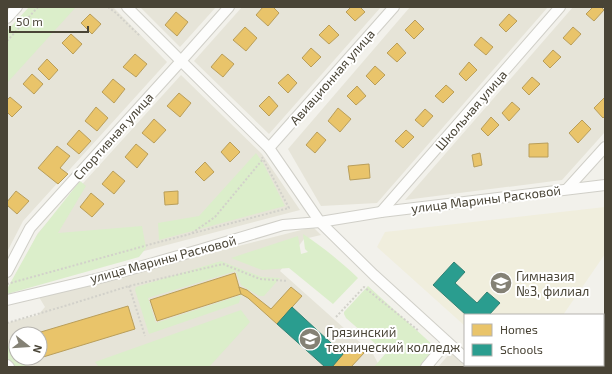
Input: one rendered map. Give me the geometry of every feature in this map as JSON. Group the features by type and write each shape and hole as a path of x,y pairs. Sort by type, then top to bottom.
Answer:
{"street":[{"path":"7,18 17,7"},
{"path":"127,7 181,62 270,148 320,222 374,275 464,357"},
{"name":"Спортивная улица","path":"7,272 30,228 229,7"},
{"name":"Авиационная улица","path":"270,148 394,7"},
{"name":"Школьная улица","path":"381,212 560,7"},
{"path":"567,189 605,147"},
{"name":"улица Марины Расковой","path":"7,300 104,277 283,225 320,222 381,212 605,185"},
{"path":"426,367 447,342"}],"path":[{"path":"7,41 38,7"},
{"path":"108,7 142,38"},
{"path":"7,284 289,208 261,155"},
{"path":"191,234 215,217 263,158"},
{"path":"7,322 129,286 223,264 260,279 288,281"},
{"path":"129,286 145,336"},
{"path":"336,317 364,287 424,335"}],"shaded area":[{"path":"30,7 113,7 167,62 23,221 7,252 7,33"},
{"path":"140,7 216,7 180,47"},
{"path":"242,7 381,7 269,134 194,61"},
{"path":"410,7 548,7 377,203 321,206 288,149"},
{"path":"573,7 605,7 605,132 562,180 405,200"},
{"path":"181,75 262,154 300,210 11,286 38,233"},
{"name":"Гимназия №3, филиал","path":"605,207 605,254 564,314 464,314 464,325 377,247 385,232"},
{"path":"313,227 321,235 304,239 280,271 373,354 380,367 7,367 7,323 38,315 45,307 39,297"},
{"path":"451,352 464,364 464,366 467,367 438,367"}],"green space":[{"path":"29,7 76,7 7,83 7,31"},
{"path":"256,153 263,163 285,206 159,240 158,223 199,216"},
{"path":"80,181 86,186 58,233 142,226 146,248 139,257 7,294 7,289 37,235"},
{"path":"303,234 331,254 358,278 333,304 289,268 262,270 231,258 298,236 301,254 308,252 305,249"},
{"path":"221,261 262,277 280,278 264,296 259,296 241,285 236,271 148,298 156,323 241,295 239,303 149,334 135,290 136,287"},
{"path":"368,286 435,347 419,367 374,367 386,353 346,318 344,314 344,312"},
{"path":"241,310 250,322 209,367 99,367 95,362"},
{"path":"7,344 8,362 7,361"},
{"path":"12,366 27,367 13,367"}],"building: Homes":[{"path":"263,7 273,7 279,13 268,26 256,15"},
{"path":"351,7 360,7 365,12 355,21 346,12"},
{"path":"593,7 601,7 604,10 594,21 586,14"},
{"path":"176,12 188,22 177,36 165,25"},
{"path":"90,14 101,24 92,34 81,23"},
{"path":"509,14 517,21 506,32 499,25"},
{"path":"415,20 424,29 414,39 405,30"},
{"path":"329,25 339,35 329,44 319,35"},
{"path":"245,27 257,38 246,51 233,40"},
{"path":"573,27 581,34 571,45 563,38"},
{"path":"71,34 82,44 73,54 62,43"},
{"path":"481,37 493,47 486,55 474,45"},
{"path":"397,43 406,53 397,62 387,53"},
{"path":"311,48 321,57 311,67 302,58"},
{"path":"553,50 561,57 550,68 543,61"},
{"path":"135,54 147,64 136,77 123,67"},
{"path":"222,54 234,64 223,77 211,67"},
{"path":"47,59 58,70 49,80 38,69"},
{"path":"469,62 477,70 466,81 459,74"},
{"path":"375,66 385,75 375,85 366,76"},
{"path":"32,74 43,84 34,94 23,84"},
{"path":"288,74 297,83 288,93 278,83"},
{"path":"532,77 540,84 529,95 522,88"},
{"path":"113,79 125,89 114,103 102,92"},
{"path":"446,85 454,92 443,103 435,96"},
{"path":"357,86 366,96 356,105 347,96"},
{"path":"179,93 191,103 180,117 167,106"},
{"path":"269,96 278,106 269,116 259,106"},
{"path":"10,97 22,107 12,117 7,112 7,100"},
{"path":"605,97 605,116 603,118 594,108"},
{"path":"512,102 520,109 509,121 502,113"},
{"path":"96,107 108,118 97,131 85,121"},
{"path":"338,108 351,119 340,132 328,121"},
{"path":"425,109 433,116 423,127 415,120"},
{"path":"491,117 499,125 488,136 481,129"},
{"path":"154,119 166,130 154,143 142,133"},
{"path":"582,120 591,129 578,143 569,133"},
{"path":"79,130 91,141 79,154 67,144"},
{"path":"406,130 414,137 403,148 395,141"},
{"path":"317,132 326,140 315,153 306,145"},
{"path":"230,142 240,152 230,162 221,152"},
{"path":"548,143 548,157 529,157 529,144"},
{"path":"136,144 148,154 137,168 125,157"},
{"path":"57,146 70,156 60,168 68,174 58,184 38,168"},
{"path":"480,153 482,165 474,167 472,155"},
{"path":"205,162 214,172 204,181 195,172"},
{"path":"369,164 370,178 350,180 348,166"},
{"path":"113,171 125,181 114,194 102,184"},
{"path":"16,191 29,201 17,214 7,205 7,202"},
{"path":"178,191 178,204 165,205 164,192"},
{"path":"91,193 104,204 92,217 80,207"},
{"path":"235,273 241,294 157,321 150,300"},
{"path":"239,287 247,290 271,309 291,287 302,296 277,324 248,298 241,294"},
{"path":"128,306 135,329 48,356 48,330"},
{"path":"353,343 364,353 351,367 332,367"}],"building: Schools":[{"path":"454,262 465,272 455,283 477,303 487,292 500,303 490,314 465,314 433,285"},
{"name":"Грязинский технический колледж","path":"292,307 343,354 332,367 325,367 277,324"}],"place":[{"name":"Гимназия №3, филиал","path":"501,283"},
{"name":"Грязинский технический колледж","path":"310,339"}]}
